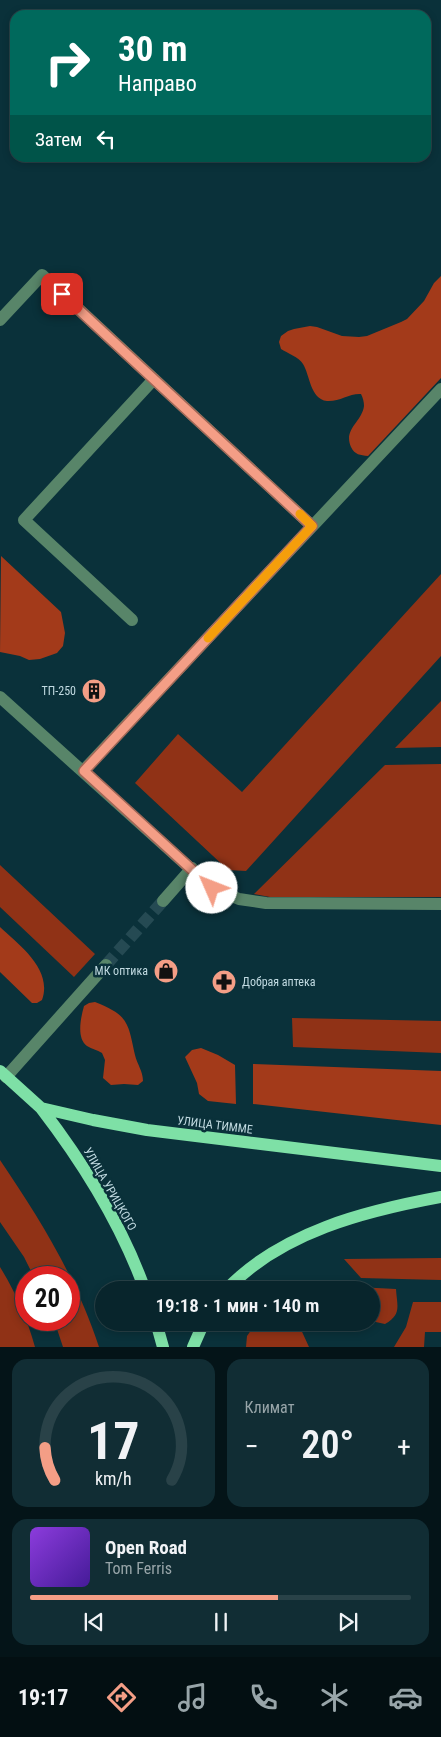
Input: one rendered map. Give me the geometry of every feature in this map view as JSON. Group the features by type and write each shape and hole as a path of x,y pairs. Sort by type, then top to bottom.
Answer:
{"main road":[{"name":"УЛИЦА ТИММЕ","path":"3,1074 40,1108 93,1120 147,1130 441,1166"},
{"name":"УЛИЦА УРИЦКОГО","path":"40,1108 75,1154 106,1203 141,1281"},
{"path":"234,1281 275,1250 325,1228 370,1212 441,1197"},
{"path":"159,1331 163,1347"},
{"path":"193,1347 200,1331"}],"lane":[{"path":"0,320 42,275 312,526"},
{"path":"132,620 24,520 154,379"},
{"path":"84,771 441,390"},
{"path":"0,697 212,888 239,899 257,902 441,904"},
{"path":"163,901 192,868"},
{"path":"3,1074 106,965"}],"shaded area":[{"path":"441,276 441,378 368,456 358,454 351,447 349,435 363,412 364,404 361,394 331,401 321,399 311,386 301,362 281,349 279,342 281,336 288,331 310,326 342,336 367,336 407,319 424,301 434,283"},
{"path":"1,556 61,612 65,633 63,646 57,653 40,659 29,660 0,652"},
{"path":"441,574 441,656 246,871 228,870 135,783 178,734 242,792"},
{"path":"441,701 441,747 395,748"},
{"path":"441,764 441,897 270,897 254,894 385,765"},
{"path":"0,865 95,954 74,977 0,907"},
{"path":"0,927 25,950 39,968 43,978 44,989 42,1000 37,1003 32,1003 0,972"},
{"path":"95,1002 114,1011 125,1021 143,1077 143,1081 138,1085 111,1085 103,1078 105,1060 102,1053 87,1046 81,1038 80,1027 84,1006"},
{"path":"292,1018 441,1021 441,1053 293,1047"},
{"path":"201,1048 235,1065 236,1104 208,1101 199,1094 197,1083 185,1057 192,1050"},
{"path":"253,1064 441,1071 441,1125 253,1104"},
{"path":"0,1160 43,1227 65,1266 28,1266 0,1222"},
{"path":"441,1258 441,1280 361,1278 344,1259"},
{"path":"0,1267 15,1294 15,1331 30,1331 35,1347 0,1347"},
{"path":"380,1288 396,1289 396,1313 385,1324 380,1323"},
{"path":"80,1297 99,1347 63,1347 58,1331 80,1331"},
{"path":"413,1302 441,1302 441,1332 425,1332 424,1347 394,1347 406,1327"},
{"path":"250,1331 302,1331 309,1347 246,1347 247,1336"}],"tunnel":[{"path":"106,965 163,901"}],"slow traffic":[{"path":"208,638 312,526 300,514"}],"place":[{"name":"ТП-250","path":"94,691"},
{"name":"МК оптика","path":"166,971"},
{"name":"Добрая аптека","path":"224,982"}],"route":[{"path":"62,294 312,526 84,771 212,888"}]}
